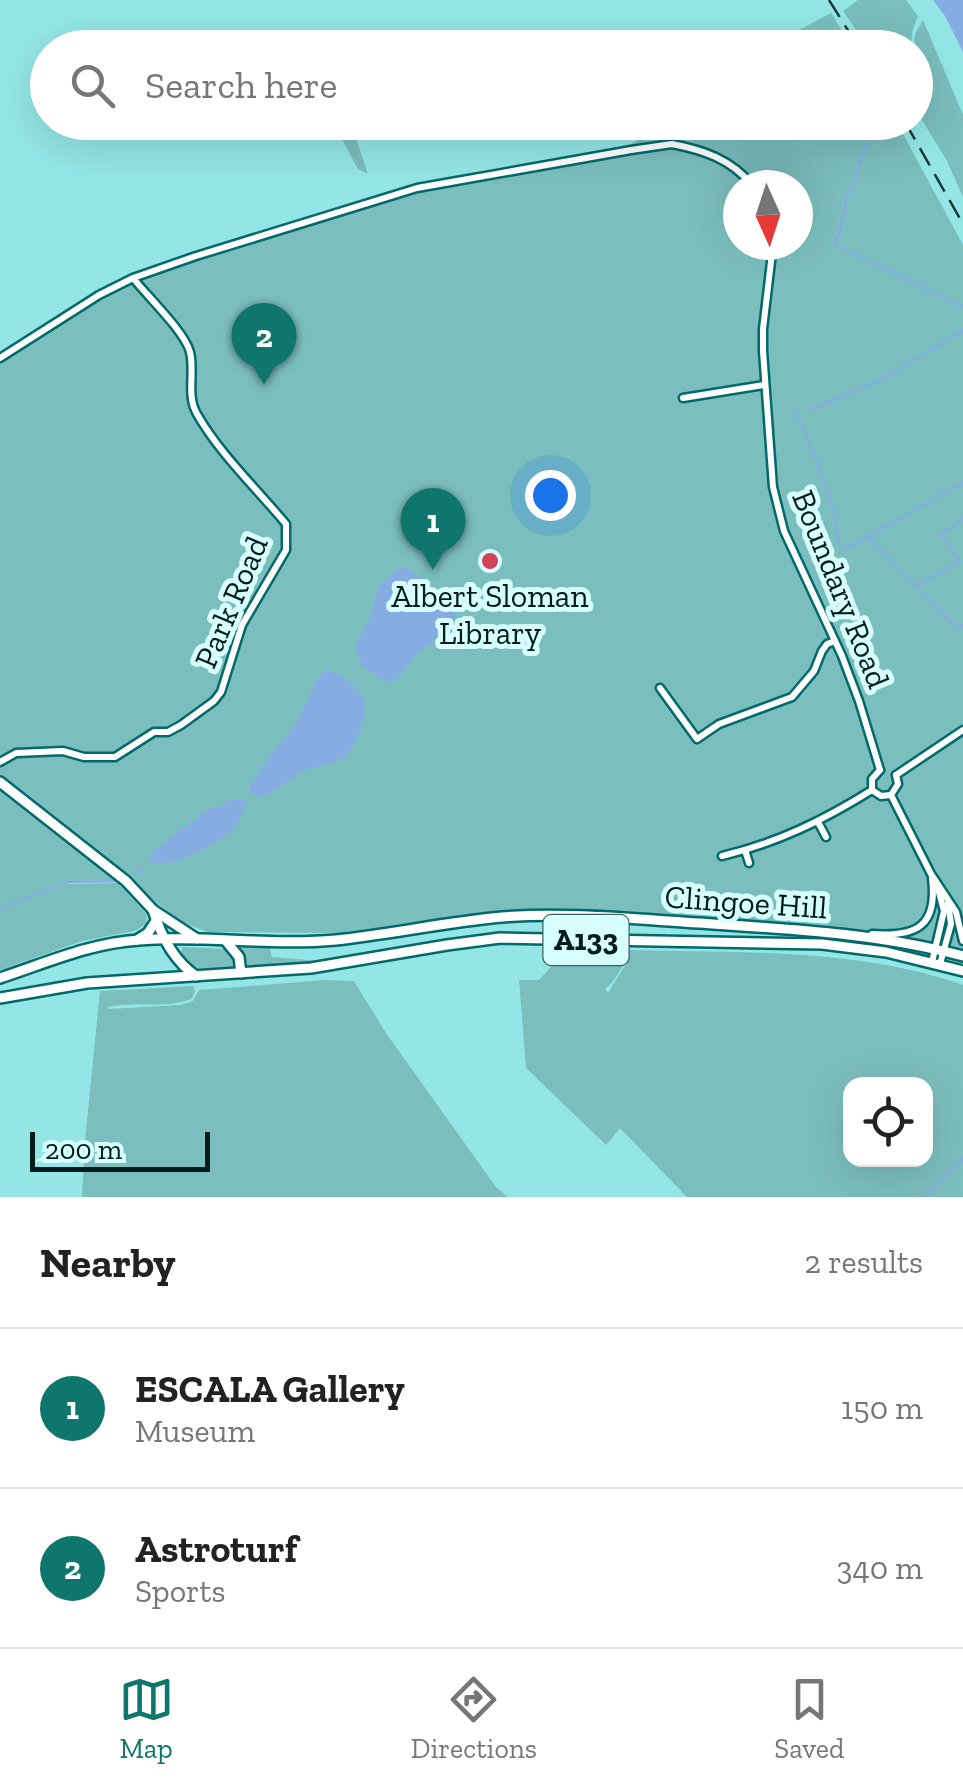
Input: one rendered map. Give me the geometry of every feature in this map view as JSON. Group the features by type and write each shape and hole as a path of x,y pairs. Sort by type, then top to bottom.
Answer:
{"main road":[{"path":"0,782 126,880 152,910 199,940"},
{"path":"152,910 178,962 196,976"},
{"name":"Clingoe Hill","path":"226,942 335,940 473,920 532,916 826,932 963,956"},
{"path":"138,940 156,921"},
{"name":"Clingoe Hill","path":"241,973 328,966 500,938 822,944 886,952 963,970"},
{"name":"A133","path":"0,978 83,949 138,940 226,942"},
{"path":"226,942 239,956 241,973"},
{"name":"A133","path":"0,998 87,983 241,973"}],"street":[{"path":"0,358 133,278 416,188 672,144 701,149 736,170"},
{"name":"Boundary Road","path":"771,260 763,329 773,487 784,531 835,641 880,770"},
{"name":"Park Road","path":"0,762 16,753 115,756 154,732 168,732 204,708 220,692 242,625 286,550 286,524 234,465 192,404 188,345 133,278"},
{"path":"683,398 764,385"},
{"path":"660,688 697,739 719,724 792,697 814,671 822,650 835,641"},
{"path":"896,775 947,736 963,730"},
{"path":"880,770 896,775 898,784 890,795 881,796 872,790 872,778 880,770"},
{"path":"722,856 776,841 872,790"},
{"path":"890,795 931,874 956,912 963,941"},
{"path":"818,822 826,838"},
{"path":"745,850 749,863"},
{"path":"826,932 895,936 912,932 929,913 931,874"},
{"path":"937,883 944,911 940,950"},
{"path":"936,963 952,918 944,892"}],"shaded area":[{"path":"858,0 906,0 918,16 913,30 856,30 843,11"},
{"path":"933,0 963,0 963,52 945,16"},
{"path":"831,13 842,30 799,30"},
{"path":"933,44 963,115 963,197 933,138"},
{"path":"342,140 357,140 368,174 358,169"},
{"path":"638,140 906,140 963,245 963,950 825,925 574,909 507,910 338,933 207,932 180,921 132,877 0,776 0,358 133,278 388,196 614,153"},
{"path":"404,566 454,601 454,620 444,634 414,657 400,676 385,682 364,667 356,644 371,615 379,585"},
{"path":"327,670 350,682 366,702 355,741 341,759 301,772 273,792 256,797 249,790 254,779 297,721 315,683"},
{"path":"0,787 118,880 66,881 7,907 66,884 118,883 147,915 146,924 135,931 82,941 0,970 0,909 6,907 0,907"},
{"path":"242,799 248,803 237,825 214,843 179,860 148,861 153,852 201,814 229,800"},
{"path":"269,946 272,957 320,964 245,968 239,947"},
{"path":"182,947 228,949 235,965 214,971 200,968 181,957"},
{"path":"574,949 627,950 619,972 605,989 608,993 626,964 630,950 840,958 923,973 963,985 963,1197 687,1197 620,1128 606,1145 526,1068 519,980 539,980 563,953"},
{"path":"354,981 386,1033 496,1187 508,1197 82,1197 100,991 193,986 195,992 191,999 181,1002 117,1005 109,1009 181,1005 193,1001 199,990"}],"waterway":[{"path":"868,140 846,198 835,244 963,307"},
{"path":"810,410 878,381 963,331"},
{"path":"795,409 825,484 842,548 963,483"},
{"path":"963,519 941,534 960,561 916,586 958,629 963,625"},
{"path":"868,537 915,585"},
{"path":"135,873 143,867"},
{"path":"0,909 67,882 118,881"},
{"path":"924,1197 963,1159"}],"railway":[{"path":"829,0 848,30"},
{"path":"915,140 963,224"}],"place":[{"name":"Astroturf","path":"264,385"},
{"name":"Albert Sloman Library","path":"490,561"},
{"name":"ESCALA Gallery","path":"433,570"}]}
